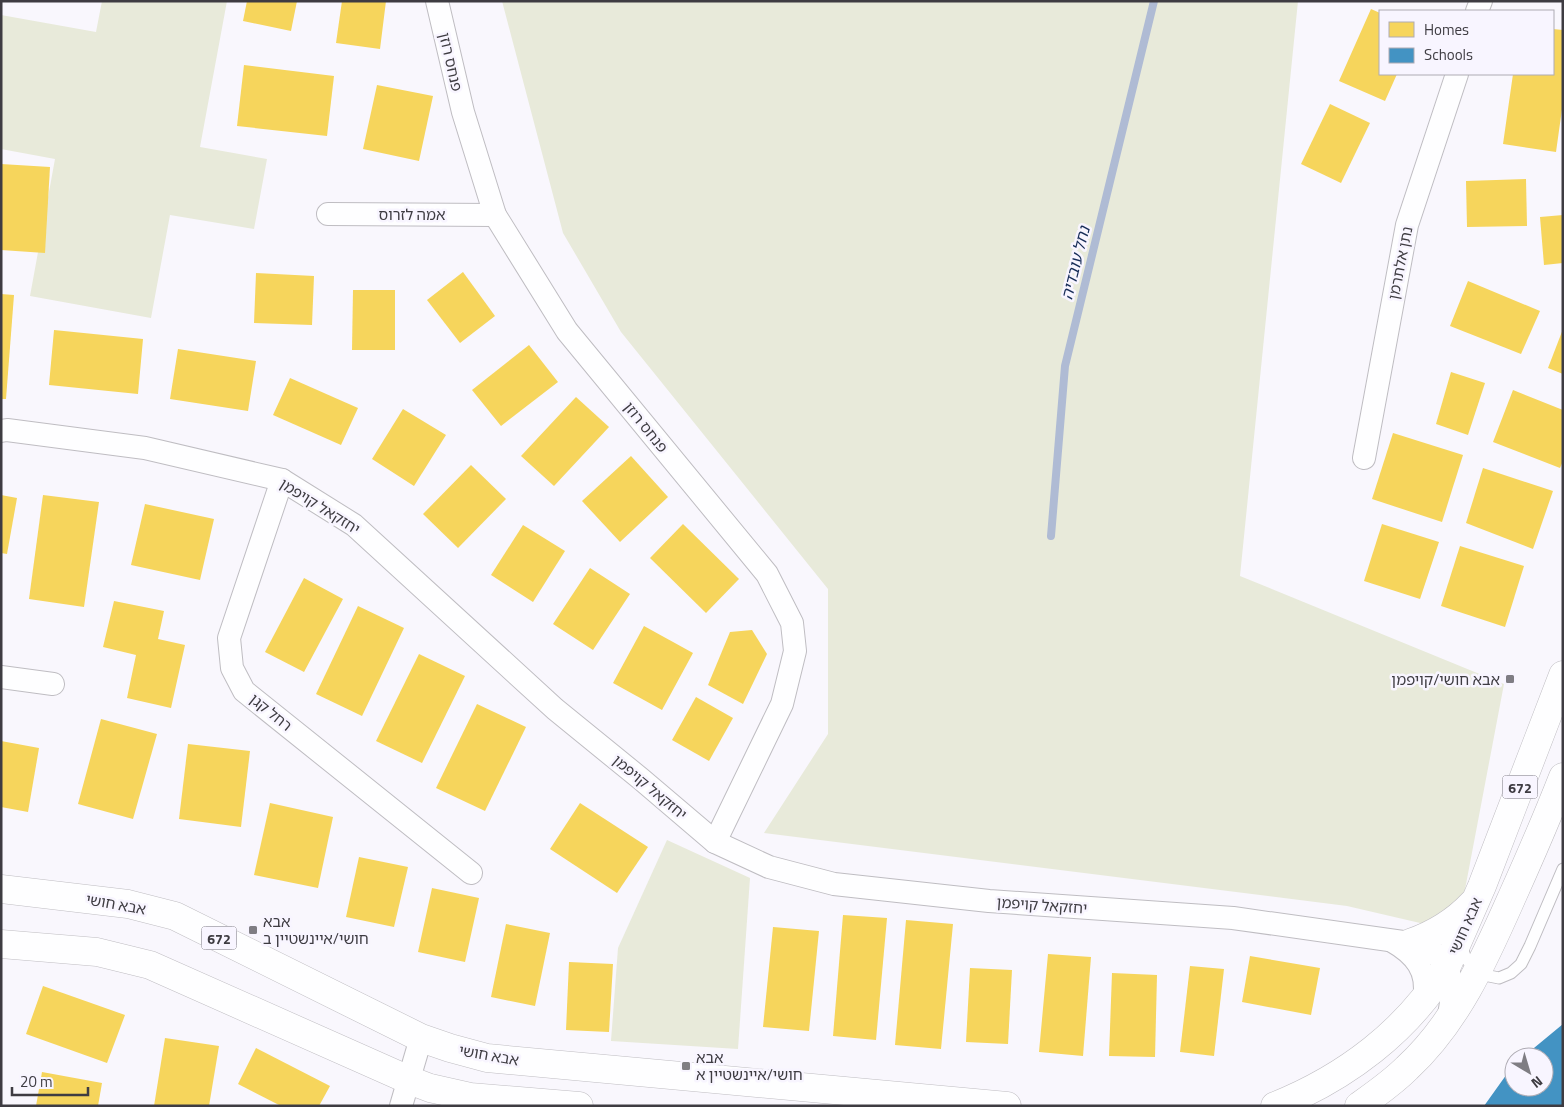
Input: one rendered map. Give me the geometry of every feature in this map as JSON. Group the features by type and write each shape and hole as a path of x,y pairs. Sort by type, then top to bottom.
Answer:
{"main road":[{"name":"אבא חושי","path":"1275,1106 1301,1096 1333,1079 1361,1059 1396,1030 1424,998 1447,966 1476,900 1563,675"},
{"name":"אבא חושי","path":"1359,1106 1409,1068 1447,1022 1478,972 1563,778"},
{"name":"אבא חושי","path":"1,889 128,904 175,916 421,1038 487,1058 1007,1106"},
{"path":"1398,940 1429,936 1467,910 1476,900"},
{"path":"1,944 97,952 150,965 408,1080 430,1088 470,1097 579,1106"},
{"path":"443,1106 470,1097"}],"street":[{"name":"פנחס רוזן","path":"437,1 463,112 495,214 567,331 767,574 792,622 795,651 782,704 715,842"},
{"name":"נתן אלתרמן","path":"1364,458 1407,225 1457,75"},
{"name":"אמה לזרוס","path":"328,214 495,214"},
{"name":"יחזקאל קויפמן","path":"1,431 6,430 145,448 282,480 354,525 555,709 715,842 769,867 834,884 989,901 1233,918 1398,940 1428,948 1437,954 1447,966"},
{"name":"רחל קגן","path":"282,480 229,638 232,668 244,691 471,873"},
{"path":"1,677 53,684"},
{"name":"יחזקאל קויפמן","path":"1398,940 1420,966 1426,982 1424,998"},
{"path":"1447,966 1450,975 1452,1004 1447,1022"},
{"path":"402,1106 421,1038"}],"lane":[{"path":"1461,936 1462,952 1478,972 1499,978 1511,973 1521,964 1530,946 1563,869"}],"green space":[{"path":"102,1 227,1 200,147 267,159 254,229 170,215 151,318 30,296 55,159 1,149 1,15 96,32"},
{"path":"502,1 1298,1 1240,576 1504,684 1463,900 1433,926 1347,906 764,833 828,734 828,589 621,332 563,233"},
{"path":"667,840 750,878 738,1049 611,1041 618,948"}],"building: Homes":[{"path":"247,1 297,1 291,31 243,21"},
{"path":"342,1 386,1 380,49 336,43"},
{"path":"1371,9 1379,13 1379,75 1397,75 1385,101 1339,81"},
{"path":"1554,29 1563,30 1563,102 1556,152 1503,144 1513,75 1554,75"},
{"path":"244,65 334,76 327,136 237,126"},
{"path":"377,85 433,96 419,161 363,149"},
{"path":"1330,104 1370,123 1341,183 1301,164"},
{"path":"1,164 50,167 45,253 1,250"},
{"path":"1526,179 1527,226 1467,227 1466,181"},
{"path":"1563,215 1563,263 1544,265 1540,217"},
{"path":"463,272 495,316 460,343 427,300"},
{"path":"256,273 314,276 312,325 254,323"},
{"path":"1468,281 1540,311 1521,354 1450,326"},
{"path":"353,290 395,290 395,350 352,350"},
{"path":"1,294 14,295 6,399 1,399"},
{"path":"1563,329 1563,374 1548,368"},
{"path":"54,330 143,339 138,394 49,385"},
{"path":"529,345 558,382 501,426 472,390"},
{"path":"178,349 256,361 248,411 170,399"},
{"path":"1451,372 1485,383 1468,435 1436,424"},
{"path":"290,378 358,408 341,445 273,415"},
{"path":"1513,390 1563,410 1563,461 1560,468 1493,442"},
{"path":"576,397 609,427 554,486 521,456"},
{"path":"403,409 446,435 414,486 372,459"},
{"path":"1393,433 1463,455 1442,522 1372,499"},
{"path":"631,456 668,497 620,542 582,501"},
{"path":"471,465 506,499 458,548 423,514"},
{"path":"1483,468 1553,491 1533,549 1466,523"},
{"path":"1,495 17,498 7,554 1,553"},
{"path":"43,495 99,502 84,607 29,599"},
{"path":"145,504 214,519 200,580 131,565"},
{"path":"683,524 739,579 706,613 650,558"},
{"path":"1382,524 1439,542 1420,599 1364,581"},
{"path":"523,525 565,551 533,602 491,575"},
{"path":"1460,546 1524,566 1505,627 1441,606"},
{"path":"590,568 630,594 593,650 553,624"},
{"path":"304,578 343,599 304,672 265,652"},
{"path":"114,601 164,611 158,639 185,645 171,708 127,698 136,655 103,647"},
{"path":"358,606 404,628 362,716 316,694"},
{"path":"644,626 693,653 662,710 613,683"},
{"path":"752,630 767,654 743,704 708,685 730,632"},
{"path":"419,654 465,676 422,763 376,741"},
{"path":"696,697 733,718 709,761 672,740"},
{"path":"477,704 526,727 485,811 436,788"},
{"path":"101,719 157,734 133,819 78,804"},
{"path":"1,741 39,748 28,812 1,807"},
{"path":"188,744 250,751 241,827 179,819"},
{"path":"270,803 333,817 318,888 254,875"},
{"path":"580,803 648,847 617,893 550,849"},
{"path":"359,857 408,867 394,927 346,917"},
{"path":"432,888 479,898 465,962 418,952"},
{"path":"843,915 887,918 876,1040 833,1036"},
{"path":"906,920 953,924 941,1049 895,1045"},
{"path":"506,924 550,933 535,1006 491,997"},
{"path":"773,927 819,931 809,1031 763,1027"},
{"path":"1048,954 1091,957 1083,1056 1039,1052"},
{"path":"1250,956 1320,968 1311,1015 1242,1002"},
{"path":"569,962 613,964 609,1032 566,1030"},
{"path":"1190,966 1224,969 1214,1056 1180,1052"},
{"path":"970,968 1012,970 1008,1044 966,1042"},
{"path":"1112,973 1157,975 1155,1057 1109,1056"},
{"path":"43,986 125,1015 107,1063 26,1034"},
{"path":"165,1038 219,1046 209,1106 154,1106"},
{"path":"256,1048 330,1086 319,1106 281,1106 238,1084"},
{"path":"42,1072 102,1083 98,1106 36,1106"}],"building: Schools":[{"path":"1563,1024 1563,1106 1484,1106 1504,1078 1504,1097 1554,1097 1554,1047 1535,1047"}],"waterway":[{"name":"נחל עובדיה","path":"1051,536 1065,366 1154,1"}],"place":[{"name":"אבא חושי/קויפמן","path":"1510,679"},
{"name":"אבא חושי/איינשטיין ב","path":"253,930"},
{"name":"אבא חושי/איינשטיין א","path":"686,1066"}]}
